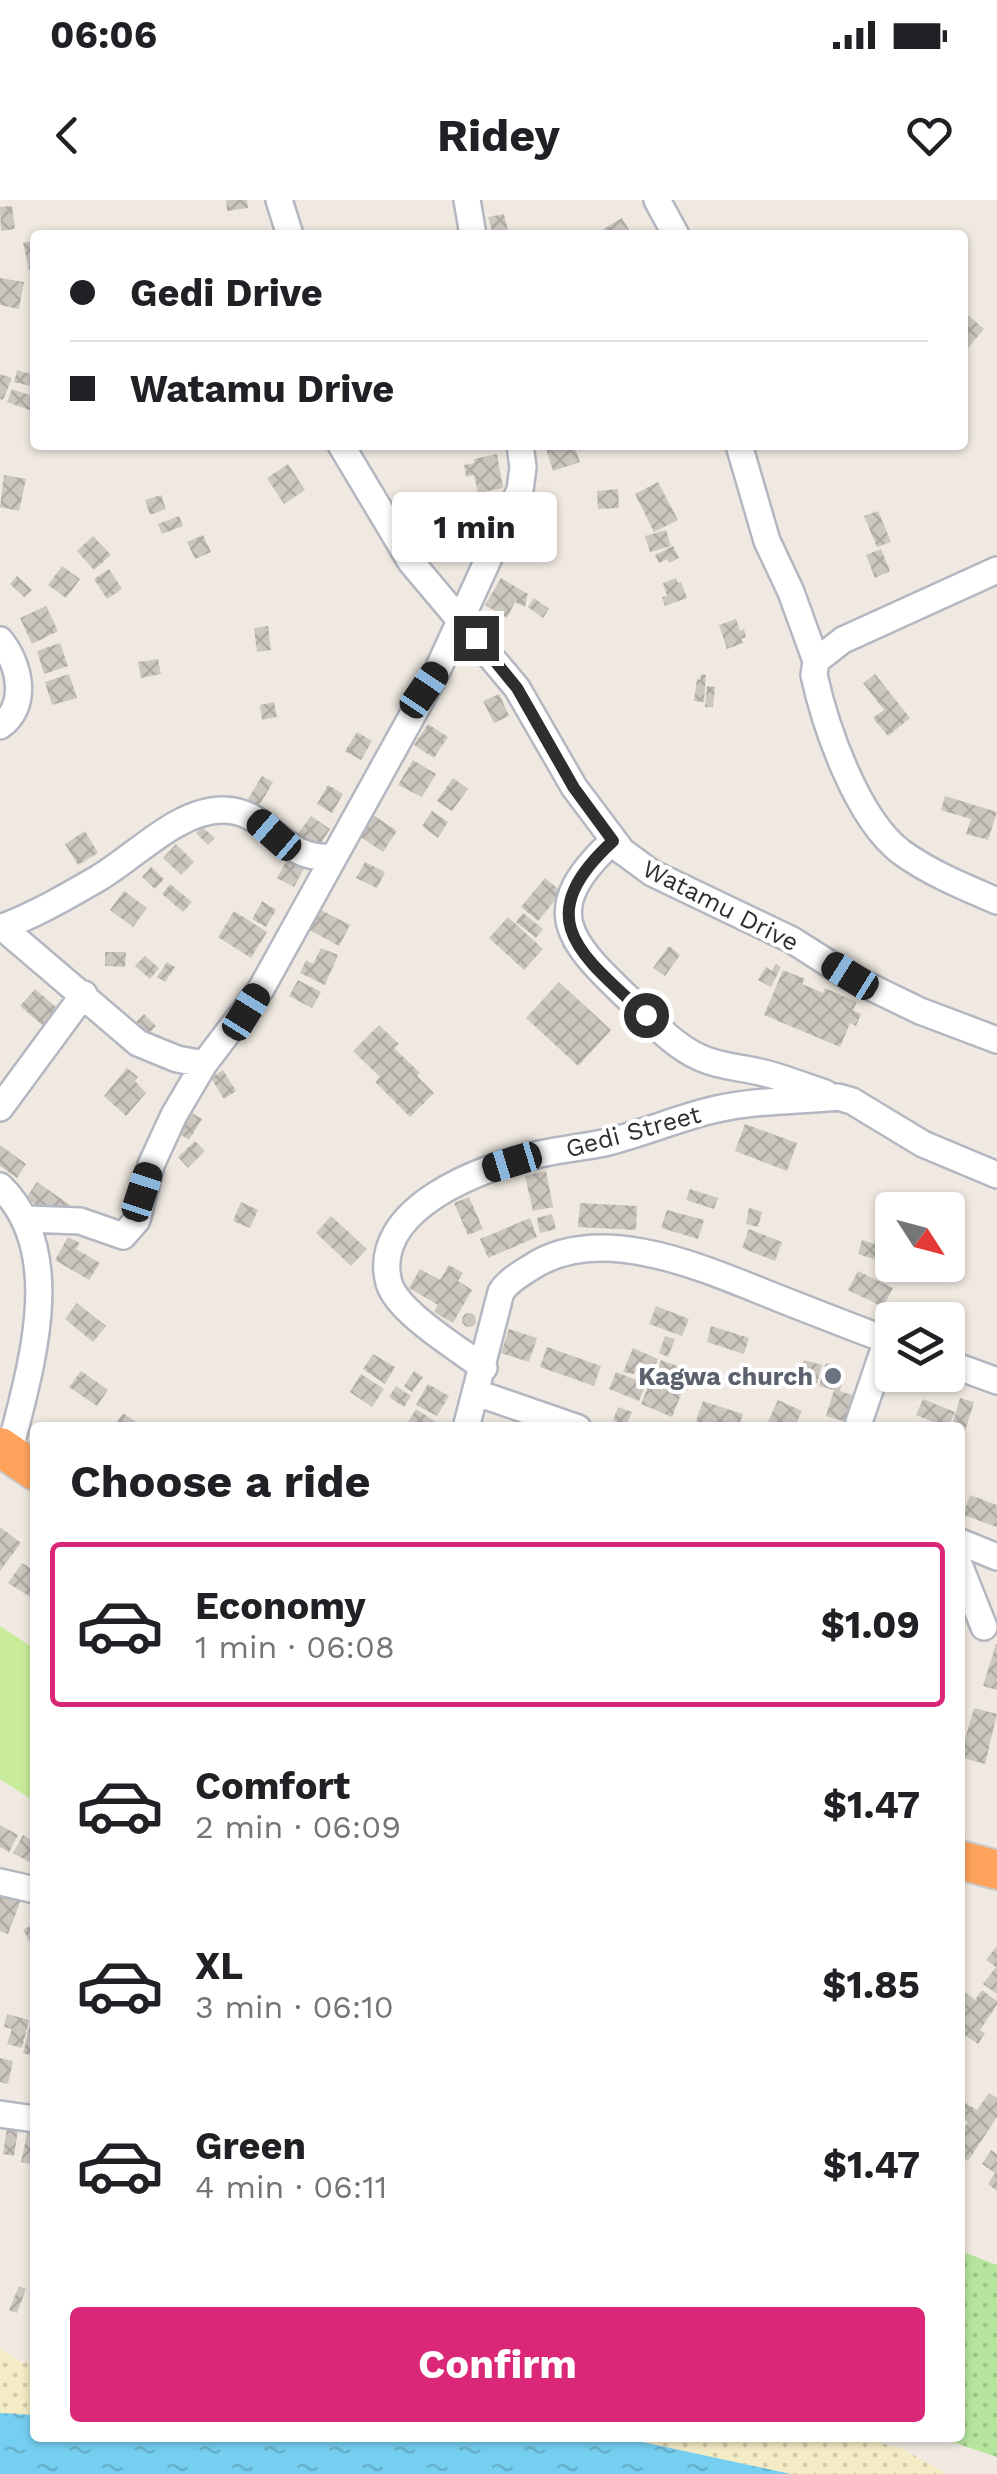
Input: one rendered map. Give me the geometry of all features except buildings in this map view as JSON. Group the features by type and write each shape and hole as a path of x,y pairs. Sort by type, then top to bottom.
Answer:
{"highway":[{"path":"965,1861 997,1870"}],"street":[{"path":"280,200 289,230"},
{"path":"467,200 472,230"},
{"name":"Watamu Drive","path":"344,450 411,562 517,688 574,788 613,841 652,873 792,940 850,976 920,1010 997,1040"},
{"path":"27,1219 80,1221 115,1235 128,1233 137,1220 151,1165 204,1064 254,1000 438,670 520,490 521,450"},
{"path":"740,450 767,541 816,661 818,691 869,818 902,852 941,876 997,901"},
{"path":"816,661 860,631 997,570"},
{"path":"0,640 16,666 18,688 16,706 0,726"},
{"path":"204,1064 153,1051 126,1033 1,928 96,880 187,820 220,810 256,820 300,854 333,857"},
{"path":"613,841 585,870 572,894 567,922 586,956 670,1037 695,1056 726,1068 758,1071 852,1101 923,1144 997,1175"},
{"path":"0,1108 84,994"},
{"path":"719,1108 726,1068"},
{"name":"Gedi Street","path":"480,1381 395,1296 389,1285 386,1262 390,1244 404,1221 449,1187 538,1154 607,1142 719,1108 838,1097"},
{"path":"0,1186 27,1219 35,1244 39,1283 15,1457"},
{"path":"468,1422 495,1306 505,1286 544,1258 570,1249 601,1247 702,1268 875,1335"},
{"path":"965,1369 997,1381"},
{"path":"480,1381 565,1422"},
{"path":"860,1422 875,1382"},
{"path":"965,1544 997,1557"},
{"path":"965,1580 984,1627"},
{"path":"0,1882 30,1889"},
{"path":"0,2114 30,2118"}],"sand":[{"path":"0,2349 20,2362 30,2363 30,2415 0,2413"},
{"path":"643,2442 878,2442 903,2449 947,2474 791,2474"}],"green space":[{"path":"0,1626 30,1646 30,1799 0,1779"},
{"path":"965,2253 997,2265 997,2457 952,2442 965,2442"}],"water":[{"path":"0,2413 30,2415 30,2442 643,2442 791,2474 0,2474"}],"place":[{"name":"Kagwa church","path":"833,1376"}],"route":[{"path":"476,638 517,688 574,788 613,841 585,870 572,894 567,922 586,956 646,1015"}]}
